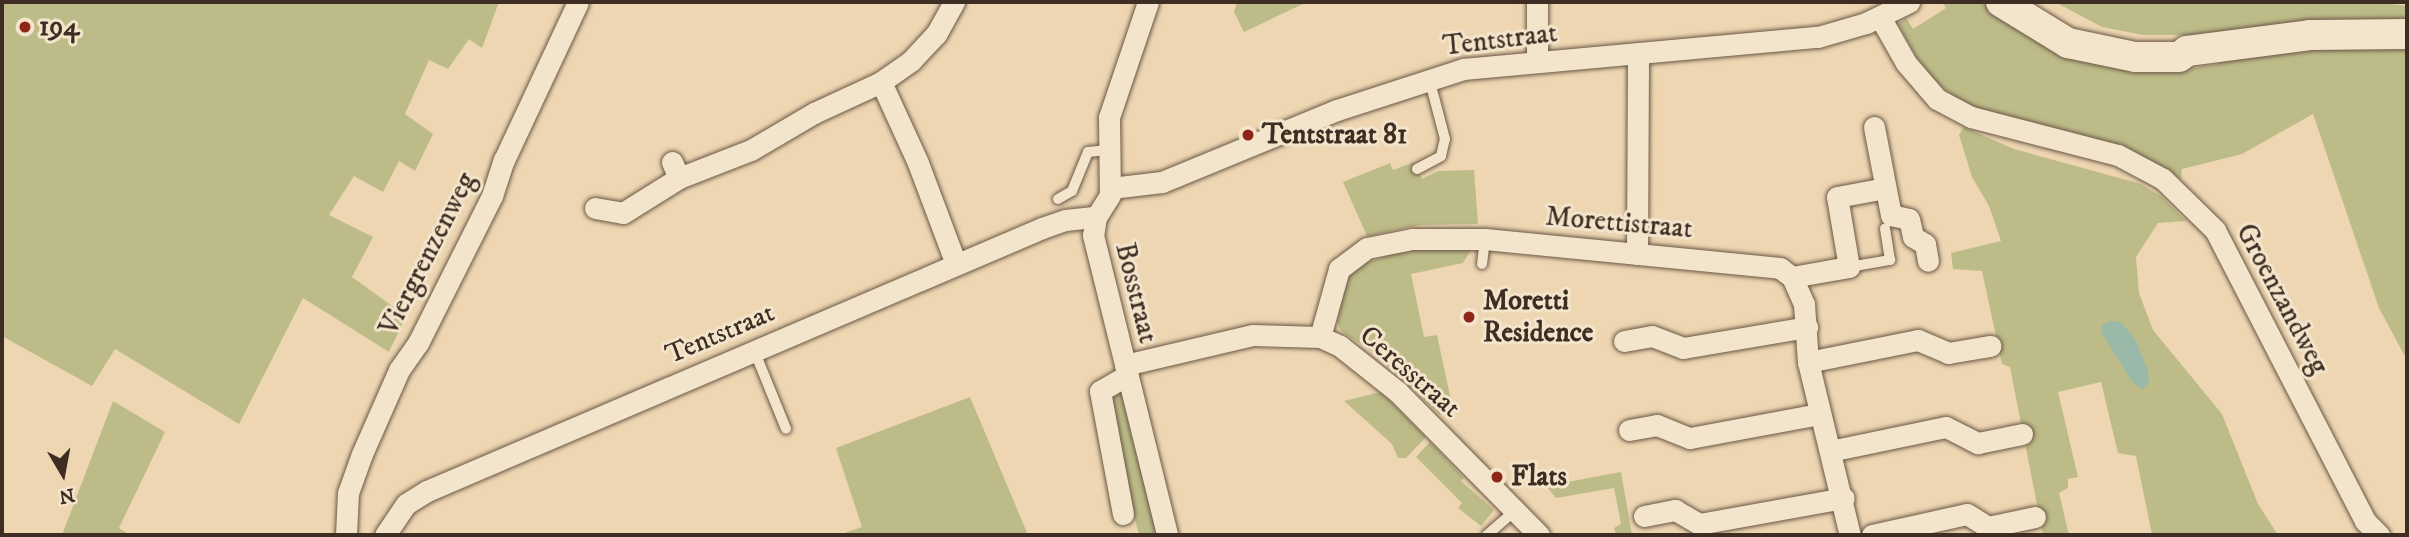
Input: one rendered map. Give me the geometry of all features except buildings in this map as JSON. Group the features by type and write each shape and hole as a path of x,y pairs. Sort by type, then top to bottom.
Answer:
{"main road":[{"path":"2015,4 2103,37 2179,45 2187,51 2309,35 2407,34"}],"street":[{"name":"Viergrenzenweg","path":"346,535 348,493 367,442 399,370 418,343 492,196 504,160 578,2"},
{"path":"595,208 623,213 675,170 751,150 814,113 881,82 919,52 954,2"},
{"path":"1111,188 1107,150 1109,117 1148,2"},
{"path":"1537,2 1537,61"},
{"name":"Tentstraat","path":"1111,188 1162,182 1429,78 1537,61 1818,37 1880,18 1909,2"},
{"name":"Groenzandweg","path":"1880,18 1906,63 1937,99 1971,117 2118,155 2163,178 2215,230 2365,521 2379,535"},
{"path":"1637,254 1638,53"},
{"path":"881,82 918,163 956,264"},
{"path":"1874,127 1891,215 1909,219 1913,237 1925,244 1928,261"},
{"name":"Bosstraat","path":"1111,188 1096,217 1093,235 1167,535"},
{"path":"1850,535 1844,498 1819,414 1808,362 1807,327 1801,291 1792,277 1849,267 1837,197 1885,188"},
{"name":"Tentstraat","path":"385,535 416,496 1058,222 1096,217"},
{"name":"Morettistraat","path":"1320,337 1339,270 1350,258 1367,248 1412,239 1485,239 1766,264 1792,277"},
{"path":"1624,341 1652,336 1683,348 1807,327"},
{"name":"Ceresstraat","path":"1127,370 1253,335 1320,337 1340,346 1378,374 1539,535"},
{"path":"1808,362 1918,340 1948,353 1990,346"},
{"name":"Bosstraat","path":"1124,514 1100,391 1127,370"},
{"path":"1629,430 1657,425 1690,438 1819,414"},
{"path":"1830,451 1947,427 1978,443 2022,434"},
{"path":"1644,516 1675,510 1699,524 1844,498"},
{"path":"1872,535 1967,514 1988,527 2035,517"}],"lane":[{"path":"1417,169 1441,156 1445,139 1429,78"},
{"path":"1058,199 1072,191 1088,152 1107,150"},
{"path":"1849,267 1890,260 1885,228"},
{"path":"1482,264 1485,239"},
{"path":"754,350 786,429"},
{"path":"1487,535 1515,512"}],"shaded area":[{"path":"2,2 499,2 482,48 469,39 448,69 429,60 405,114 433,134 415,171 399,161 383,192 354,176 329,215 373,237 352,277 406,316 389,352 303,298 239,424 115,349 92,386 2,336"},
{"path":"1237,2 1307,2 1244,32 1234,12"},
{"path":"1942,2 1984,2 2003,17 2188,69 2218,64 2218,59 2326,47 2407,48 2407,360 2379,308 2313,114 2242,154 2182,169 2181,179 2164,168 1961,103 1925,72 1898,24 1906,18 1913,29 1946,8"},
{"path":"2055,2 2390,4 2407,6 2407,19 2303,23 2210,35 2143,35 2102,27"},
{"path":"1964,127 2014,149 2141,184 2162,197 2186,221 2158,223 2136,257 2139,293 2153,330 2222,414 2258,504 2278,535 2152,535 2136,456 2118,453 2101,382 2058,392 2078,477 2068,479 2068,488 2059,493 2069,535 2043,535 2010,367 2002,364 1982,271 1953,269 1951,253 2001,241 1989,206 1972,177 1959,135"},
{"path":"1414,162 1422,179 1438,171 1474,170 1478,224 1420,225 1367,236 1343,182 1390,163 1393,170"},
{"path":"1407,249 1471,250 1463,263 1411,274 1424,337 1437,335 1452,405 1440,415 1372,351 1341,331 1337,322 1345,283 1355,267"},
{"path":"2111,321 2121,322 2136,340 2148,371 2149,383 2142,389 2132,382 2102,333 2102,326"},
{"path":"1123,392 1158,535 1139,535 1106,405 1110,398"},
{"path":"1381,392 1426,437 1406,458 1398,458 1392,444 1344,401"},
{"path":"970,397 1028,535 838,535 862,527 836,448"},
{"path":"113,401 165,432 119,528 130,535 62,535"},
{"path":"1430,442 1464,478 1461,481 1494,510 1481,526 1458,508 1462,503 1416,457"},
{"path":"1621,472 1632,535 1616,535 1614,528 1621,524 1614,488 1556,498 1546,486"}],"place":[{"name":"194","path":"25,27"},
{"name":"Tentstraat 81","path":"1248,135"},
{"name":"Moretti Residence","path":"1469,317"},
{"name":"Flats","path":"1497,477"}]}
